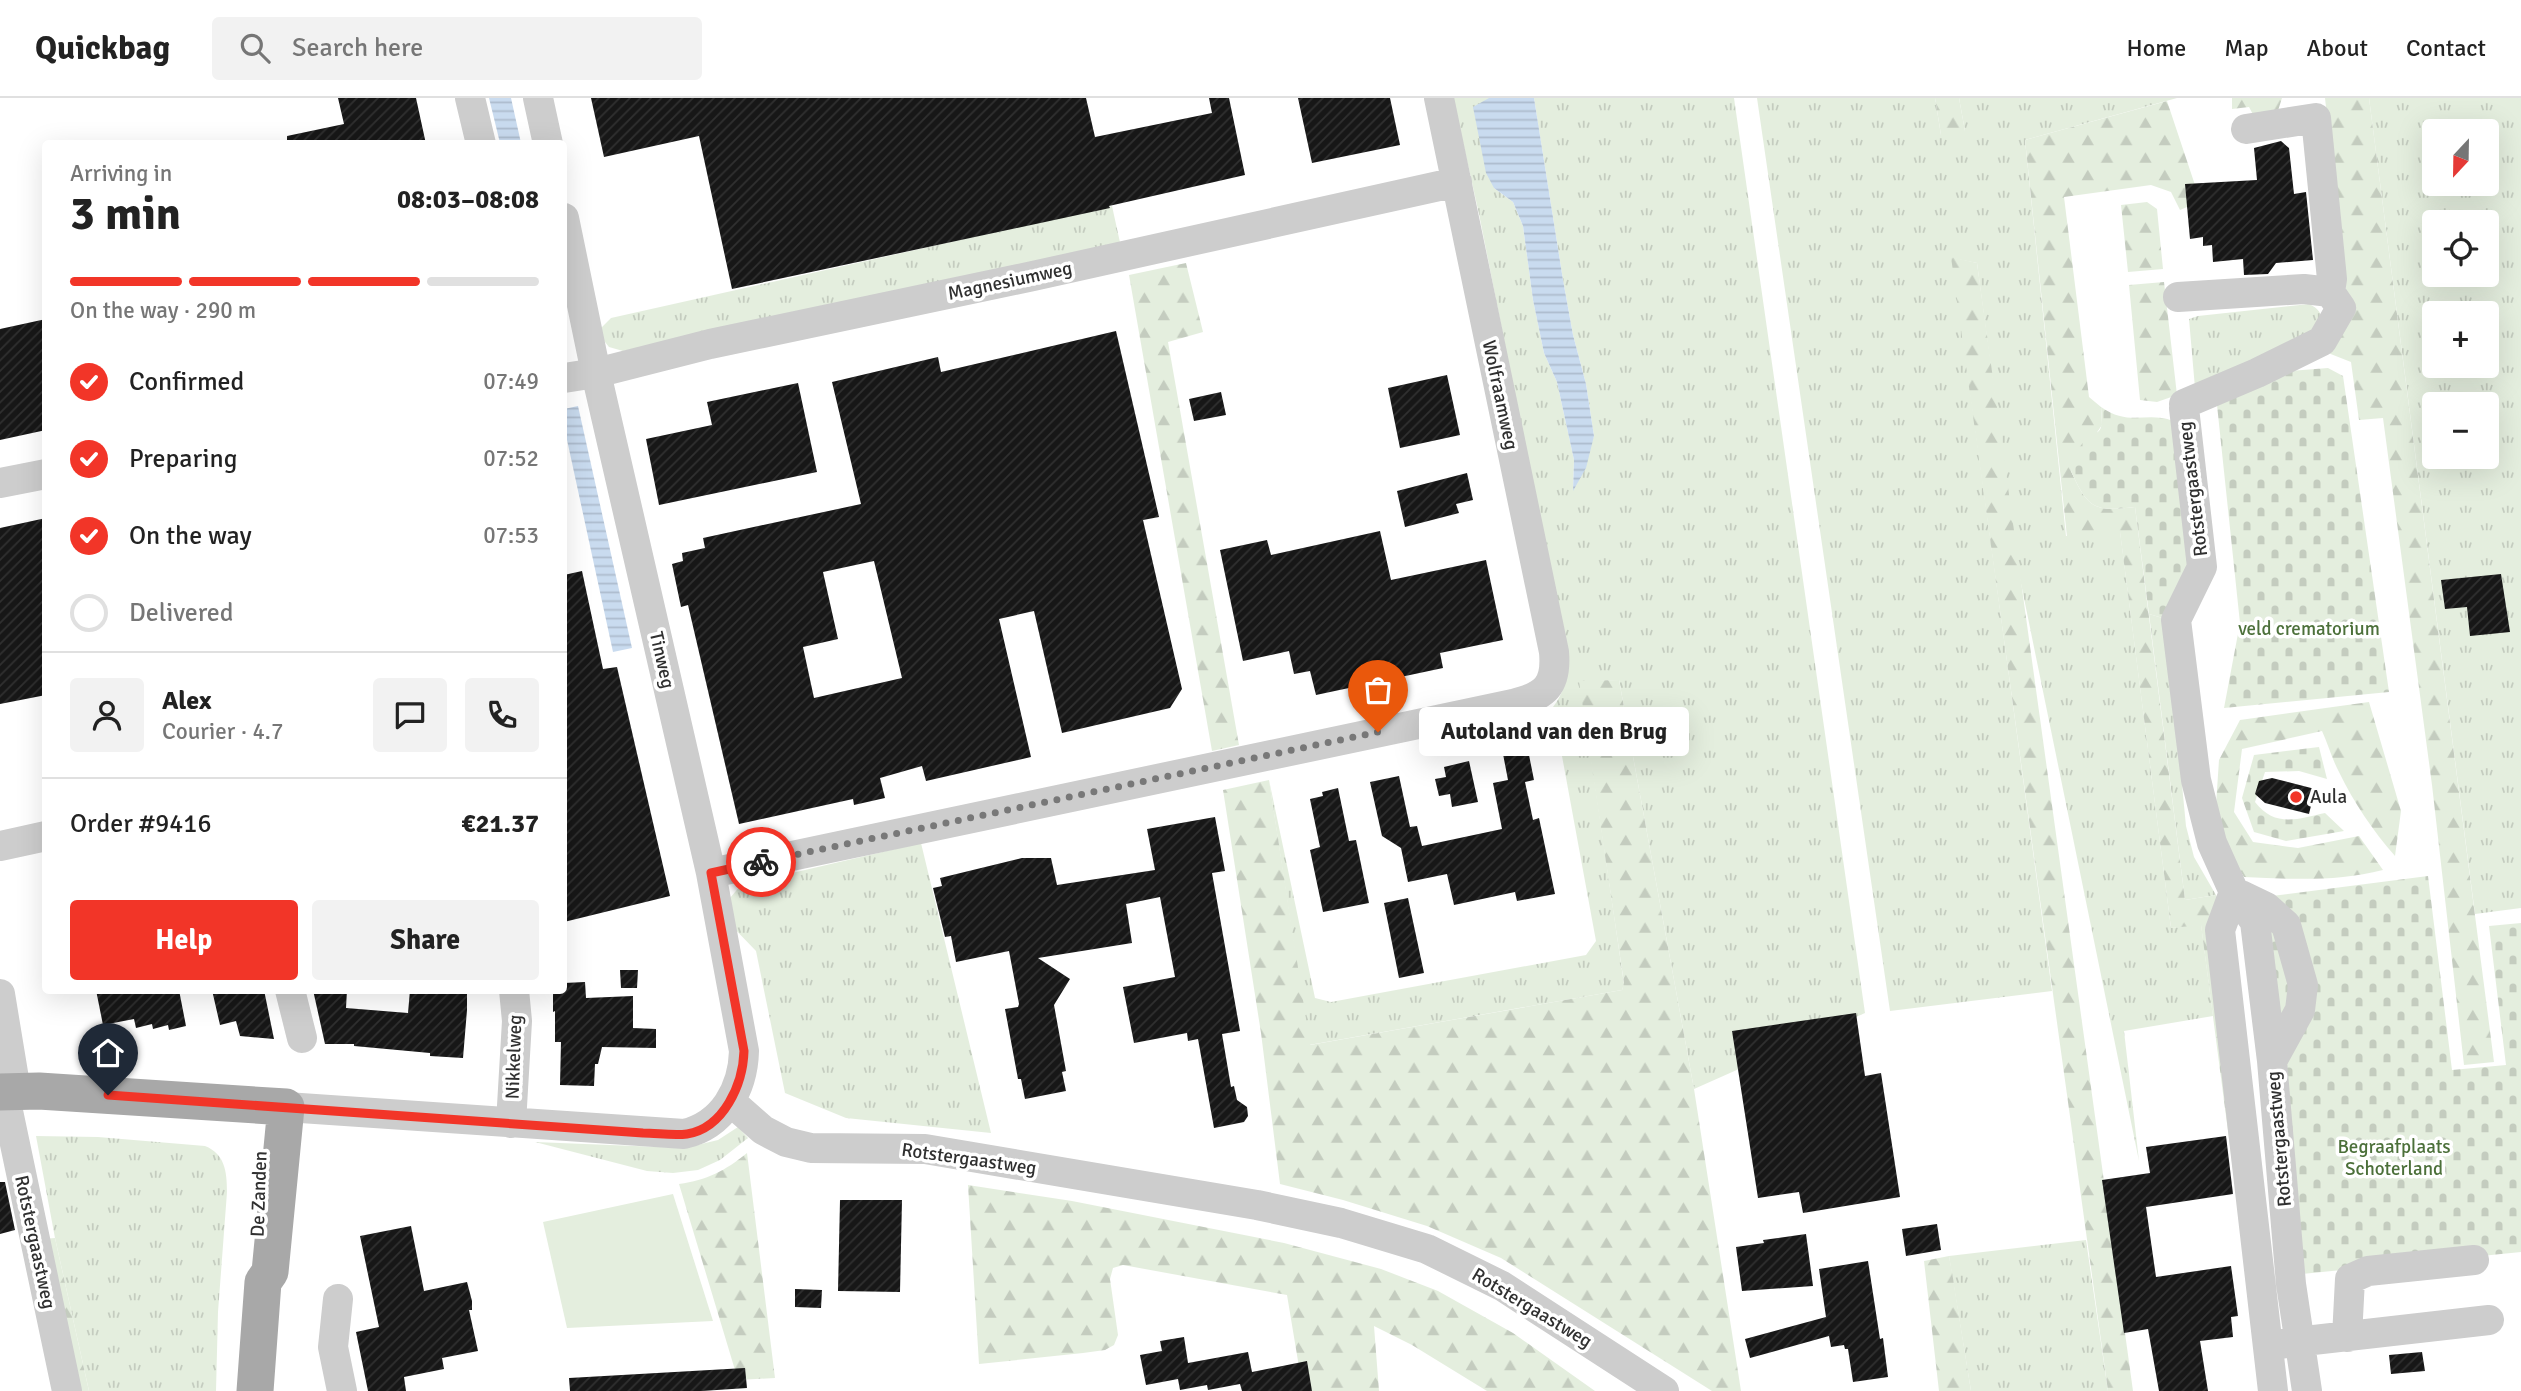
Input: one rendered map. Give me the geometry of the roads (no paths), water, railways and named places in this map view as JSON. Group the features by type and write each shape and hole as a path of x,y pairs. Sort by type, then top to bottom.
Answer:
{"main road":[{"path":"7,1092 274,1106"},
{"name":"De Zanden","path":"255,1391 263,1282 257,1271 257,1190 274,1106"}],"street":[{"path":"470,98 480,140"},
{"path":"538,98 547,140"},
{"name":"Wolfraamweg","path":"711,873 1513,704 1534,699 1546,690 1554,674 1555,652 1439,98"},
{"path":"2178,297 2304,289 2330,292 2332,279 2316,118 2246,129"},
{"name":"Magnesiumweg","path":"567,378 1457,182"},
{"name":"Tinweg","path":"567,233 596,373 711,873 744,1051 743,1068 730,1101"},
{"name":"Rotstergaastweg","path":"2306,1391 2291,1284 2272,1061 2255,922 2234,892 2212,844 2196,780 2176,620 2202,567 2184,406 2322,341 2341,308 2330,292"},
{"path":"0,483 42,475"},
{"path":"0,846 42,837"},
{"name":"Rotstergaastweg","path":"2234,892 2220,930 2273,1391"},
{"name":"Rotstergaastweg","path":"0,994 7,1092 67,1391"},
{"path":"291,994 302,1038"},
{"name":"Nikkelweg","path":"511,1123 517,1021 514,994"},
{"path":"274,1106 684,1135 710,1125 730,1101"},
{"name":"Rotstergaastweg","path":"730,1101 763,1129 786,1142 811,1148 925,1149 1256,1205 1341,1223 1427,1249 1502,1286 1664,1391"},
{"path":"2347,1337 2350,1279 2368,1271 2474,1261"},
{"path":"338,1299 333,1347 342,1391"},
{"path":"2268,1345 2489,1320"}],"water":[{"path":"489,98 511,98 520,140 499,140"},
{"path":"1489,98 1534,98 1563,280 1573,335 1586,384 1594,436 1586,468 1573,491 1574,460 1557,382 1544,353 1533,300 1523,226 1513,202 1494,188 1486,173 1473,107"},
{"path":"578,406 632,648 613,652 567,440 567,408"}],"place":[{"name":"Autoland van den Brug","path":"1378,732"},
{"name":"Aula","path":"2296,797"}],"park label":[{"name":"veld crematorium","path":"2309,629"},
{"name":"Begraafplaats Schoterland","path":"2394,1158"}]}
